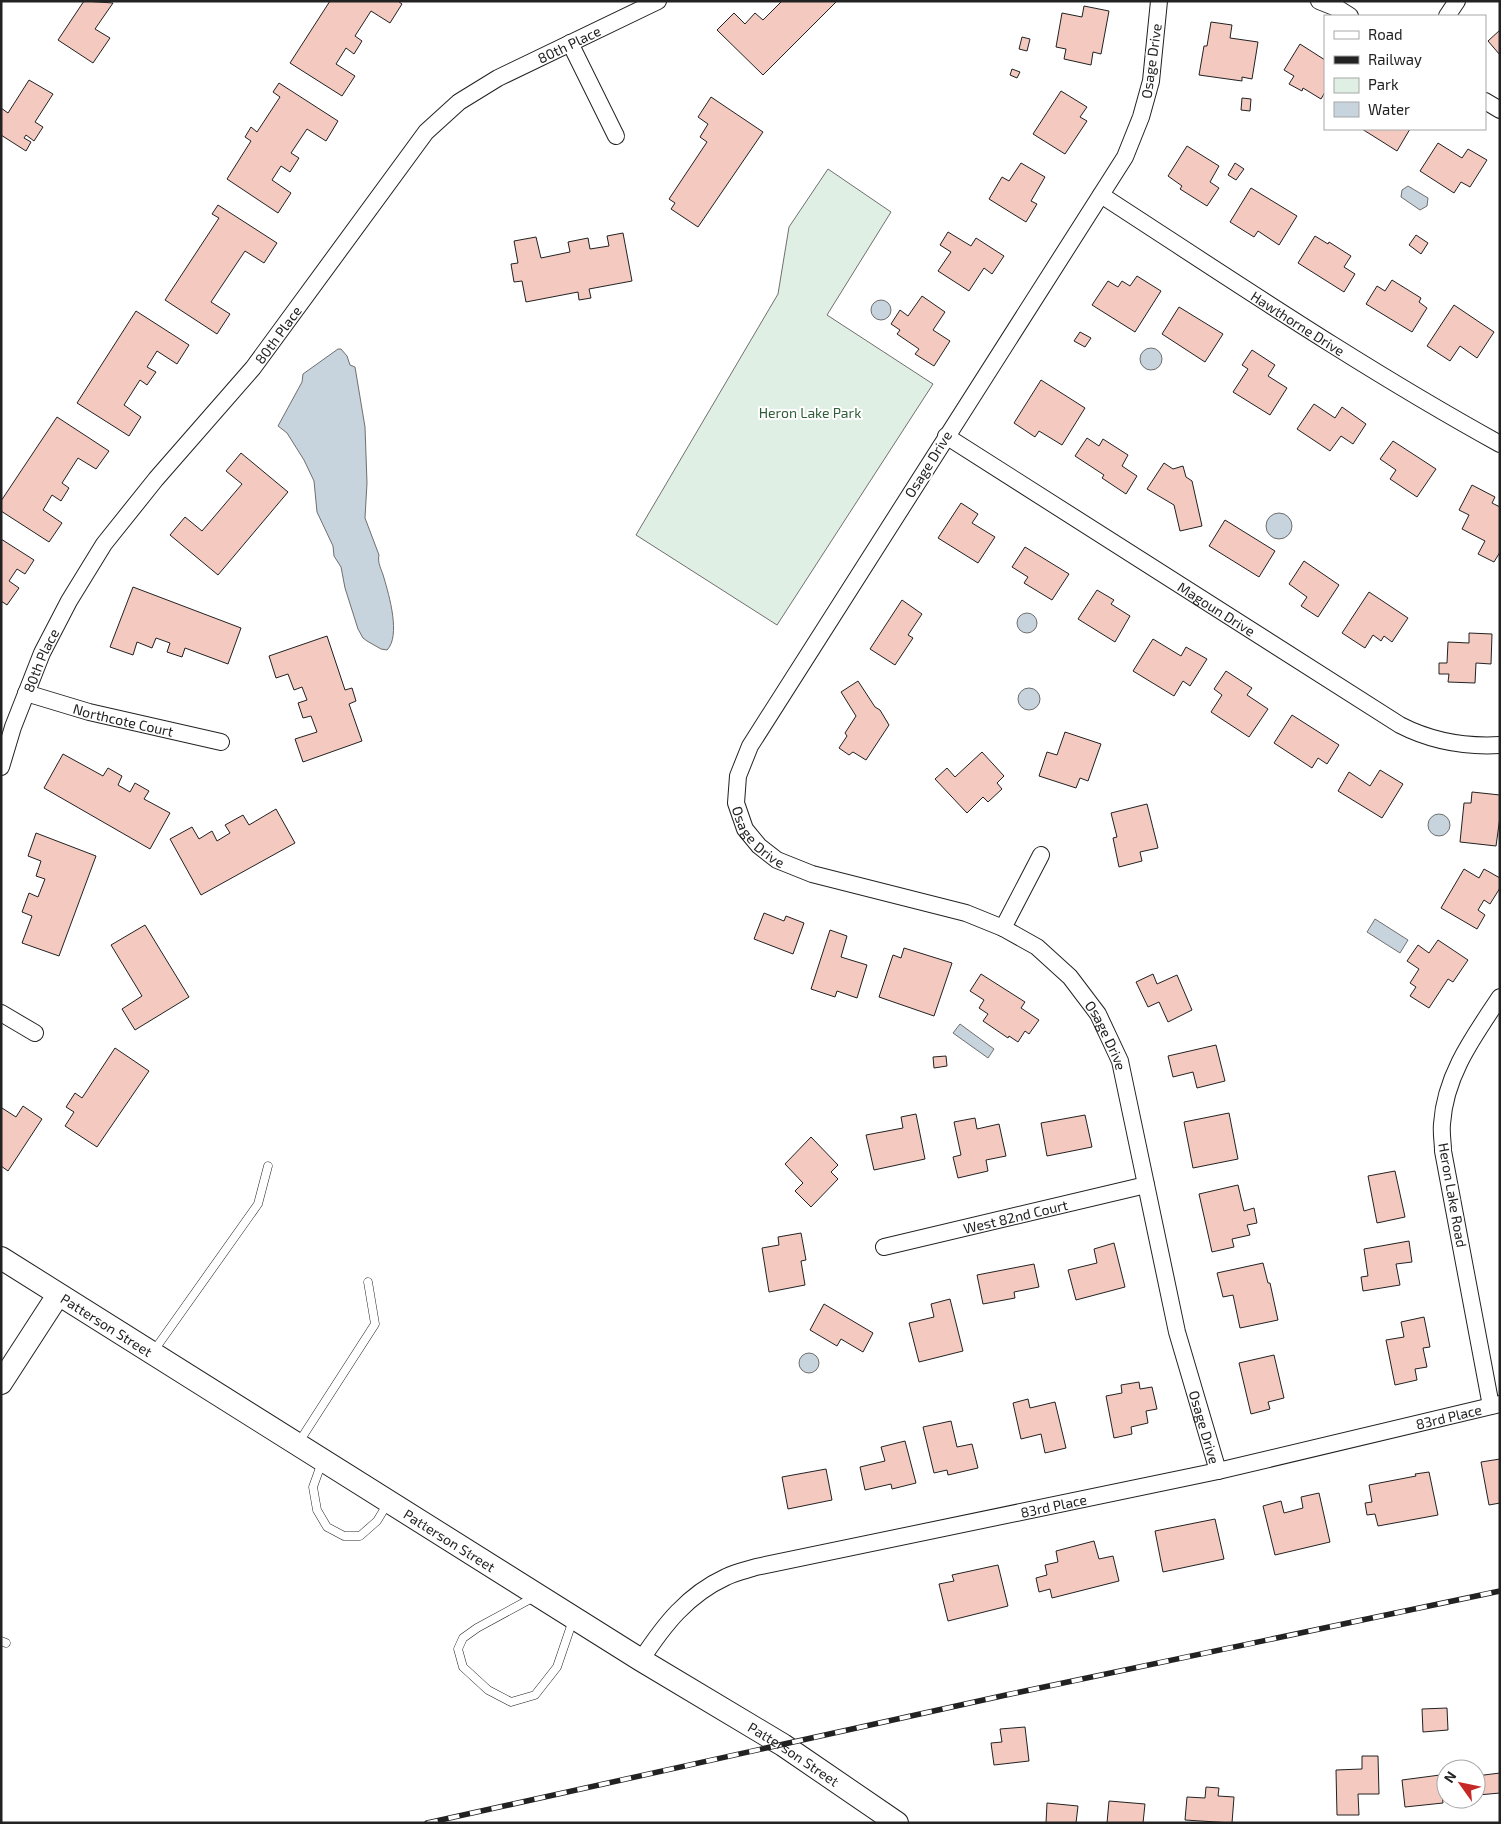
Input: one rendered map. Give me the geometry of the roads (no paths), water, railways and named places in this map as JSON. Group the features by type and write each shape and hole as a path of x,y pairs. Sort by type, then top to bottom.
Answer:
{"street":[{"name":"80th Place","path":"1,767 13,727 42,654 69,601 104,544 156,479 253,368 426,132 459,102 498,78 658,1"},
{"name":"Osage Drive","path":"1159,1 1151,81 1141,117 1125,157 750,746 738,776 736,803 745,829 759,846 777,860 812,874 966,913 1003,928 1037,947 1070,977 1098,1014 1120,1061 1177,1332 1218,1471"},
{"path":"1319,1 1348,15"},
{"path":"1449,15 1457,1"},
{"path":"570,43 616,136"},
{"path":"1486,102 1500,110"},
{"name":"Hawthorne Drive","path":"1101,195 1274,307 1452,417 1500,444"},
{"name":"Magoun Drive","path":"946,436 1400,726 1419,735 1440,741 1482,746 1500,745"},
{"name":"Northcote Court","path":"26,693 89,712 221,742"},
{"path":"1003,928 1041,855"},
{"name":"Heron Lake Road","path":"1496,1405 1444,1151 1442,1125 1446,1094 1456,1068 1500,996"},
{"path":"1,1013 36,1033"},
{"name":"West 82nd Court","path":"884,1247 1146,1185"},
{"name":"Patterson Street","path":"1,1258 573,1618 783,1745 897,1823"},
{"path":"1,1383 58,1295"},
{"name":"83rd Place","path":"641,1660 665,1625 684,1604 727,1576 749,1569 1218,1471 1496,1405"}],"lane":[{"path":"152,1354 258,1204 268,1166"},
{"path":"298,1444 375,1324 368,1282"},
{"path":"323,1460 314,1487 317,1510 327,1526 344,1536 360,1536 377,1521 389,1502"},
{"path":"537,1595 477,1628 463,1638 458,1649 463,1667 488,1690 511,1702 535,1695 557,1667 573,1618"}],"water":[{"path":"1408,186 1428,198 1427,206 1420,210 1401,197 1402,190"},
{"path":"881,300 888,303 891,310 888,317 881,320 874,317 871,310 874,303"},
{"path":"1151,348 1159,351 1162,359 1159,367 1151,370 1143,367 1140,359 1143,351"},
{"path":"338,349 341,349 347,356 350,365 355,367 365,427 367,483 365,518 379,555 379,564 389,594 393,615 393,635 387,650 381,649 367,641 358,629 345,588 341,567 334,556 333,546 317,512 314,481 304,460 287,433 278,426 302,382 303,374"},
{"path":"1279,513 1289,516 1292,526 1289,536 1279,539 1269,536 1266,526 1269,516"},
{"path":"1027,613 1034,616 1037,623 1034,630 1027,633 1020,630 1017,623 1020,616"},
{"path":"1029,688 1037,691 1040,699 1037,707 1029,710 1021,707 1018,699 1021,691"},
{"path":"1439,814 1447,817 1450,825 1447,833 1439,836 1431,833 1428,825 1431,817"},
{"path":"1375,919 1408,940 1400,953 1367,932"},
{"path":"960,1024 994,1049 988,1058 953,1033"},
{"path":"809,1353 816,1356 819,1363 816,1370 809,1373 802,1370 799,1363 802,1356"}],"railway":[{"path":"427,1823 1006,1695 1500,1591"}],"park label":[{"name":"Heron Lake Park","path":"810,412"}]}
